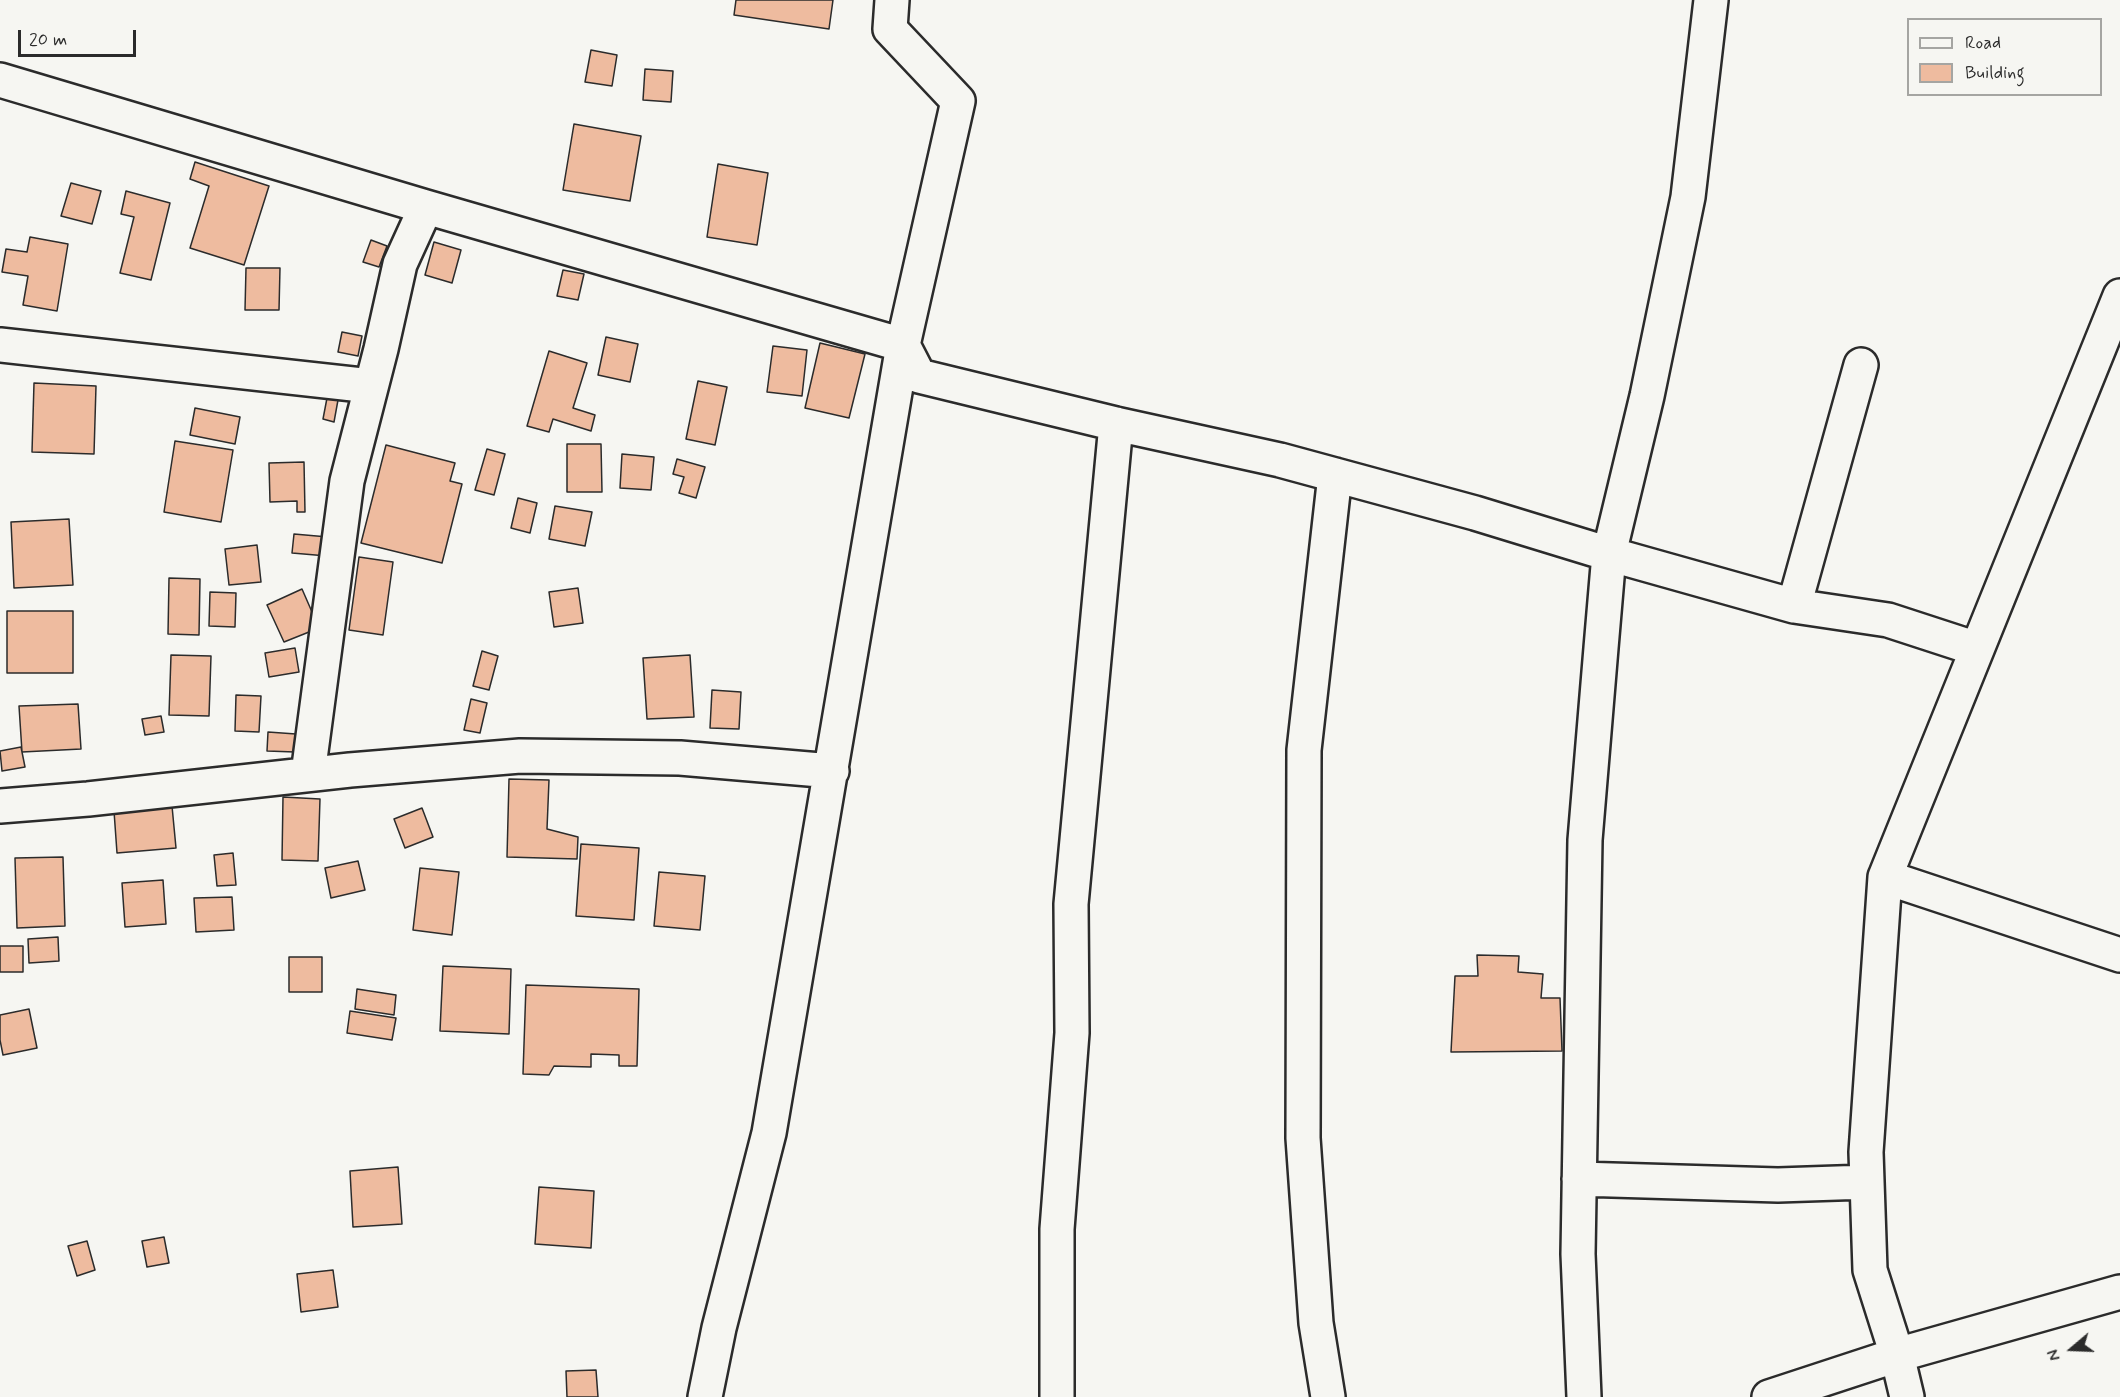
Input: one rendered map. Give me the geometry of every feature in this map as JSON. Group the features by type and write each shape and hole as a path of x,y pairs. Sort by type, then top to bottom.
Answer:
{"street":[{"path":"705,1397 718,1328 769,1133 903,345 958,101 890,29 892,0"},
{"path":"1584,1397 1578,1254 1585,840 1610,554 1647,396 1688,197 1711,0"},
{"path":"0,80 426,207 903,345 919,376 1116,424 1280,460 1475,513 1794,606 1888,620 1977,649"},
{"path":"308,774 348,482 400,264 426,207"},
{"path":"1907,1397 1897,1355 1870,1270 1866,1152 1885,877 2120,296"},
{"path":"0,345 372,386"},
{"path":"1794,606 1861,365"},
{"path":"1057,1397 1057,1229 1072,1033 1071,904 1116,424"},
{"path":"1328,1397 1316,1323 1303,1138 1304,750 1335,475"},
{"path":"0,806 88,799 308,774 520,756 680,758 832,771"},
{"path":"1885,877 2120,955"},
{"path":"1579,1179 1778,1185 1867,1182"},
{"path":"1769,1397 1897,1355 2120,1292"}],"building":[{"path":"736,0 833,0 829,29 734,15"},
{"path":"591,50 617,55 612,86 585,82"},
{"path":"645,69 673,71 671,102 643,100"},
{"path":"574,124 641,136 630,201 563,190"},
{"path":"195,162 269,186 244,265 190,248 209,186 190,179"},
{"path":"718,164 768,173 757,245 707,237"},
{"path":"71,183 101,191 92,224 61,216"},
{"path":"126,191 170,203 151,280 120,273 134,217 121,214"},
{"path":"30,237 68,244 57,311 23,305 28,276 2,272 6,249 27,252"},
{"path":"371,240 387,246 379,267 363,262"},
{"path":"434,242 461,250 452,283 425,275"},
{"path":"246,268 280,268 279,310 245,310"},
{"path":"563,270 584,274 578,300 557,296"},
{"path":"342,332 362,336 358,356 338,352"},
{"path":"606,337 638,344 630,382 598,375"},
{"path":"820,343 865,354 849,418 805,408"},
{"path":"773,346 807,350 802,396 767,392"},
{"path":"549,351 587,363 573,408 595,415 591,431 553,419 549,432 527,426"},
{"path":"698,381 727,387 715,445 686,439"},
{"path":"34,383 96,386 94,454 32,452"},
{"path":"327,398 338,400 334,422 323,419"},
{"path":"195,408 240,417 235,444 190,435"},
{"path":"175,441 233,450 221,522 164,512"},
{"path":"567,444 601,444 602,492 567,492"},
{"path":"386,445 455,463 450,481 462,484 442,563 361,543"},
{"path":"487,449 505,454 494,495 475,490"},
{"path":"622,454 654,457 651,490 620,488"},
{"path":"677,459 705,467 696,498 679,493 684,477 673,474"},
{"path":"304,462 305,512 297,512 297,501 270,502 269,463"},
{"path":"518,498 537,503 530,533 511,528"},
{"path":"555,506 592,512 585,546 549,539"},
{"path":"69,519 73,585 14,588 11,522"},
{"path":"294,534 328,537 327,556 292,553"},
{"path":"257,545 261,582 229,585 225,549"},
{"path":"359,557 393,562 383,635 349,630"},
{"path":"169,578 200,579 199,635 168,634"},
{"path":"578,588 583,623 554,627 549,592"},
{"path":"302,589 319,628 284,642 267,605"},
{"path":"210,592 236,593 235,627 209,626"},
{"path":"7,611 73,611 73,673 7,673"},
{"path":"295,648 299,672 269,677 265,653"},
{"path":"482,651 498,656 489,690 473,686"},
{"path":"171,655 211,656 209,716 169,715"},
{"path":"690,655 694,717 647,719 643,658"},
{"path":"712,690 741,692 739,729 710,728"},
{"path":"236,695 261,696 259,732 235,731"},
{"path":"471,699 487,703 480,733 464,730"},
{"path":"78,704 81,749 22,752 19,706"},
{"path":"161,716 164,732 145,735 142,719"},
{"path":"268,732 296,734 295,752 267,751"},
{"path":"21,747 25,767 2,771 0,751"},
{"path":"509,779 549,780 547,829 578,837 577,859 507,857"},
{"path":"283,797 320,799 318,861 282,860"},
{"path":"172,806 176,848 117,853 114,811"},
{"path":"422,808 433,837 405,848 394,819"},
{"path":"581,844 639,848 634,920 576,916"},
{"path":"233,853 236,885 217,886 214,855"},
{"path":"63,857 65,926 17,928 15,858"},
{"path":"358,861 365,890 331,898 325,868"},
{"path":"420,868 459,872 452,935 413,930"},
{"path":"659,872 705,876 700,930 654,926"},
{"path":"163,880 166,924 125,927 122,883"},
{"path":"232,897 234,930 196,932 194,898"},
{"path":"58,937 59,961 29,963 28,939"},
{"path":"0,946 23,946 23,972 0,972"},
{"path":"1477,955 1519,956 1518,972 1543,974 1541,998 1560,998 1562,1051 1451,1052 1455,976 1478,976"},
{"path":"289,957 322,957 322,992 289,992"},
{"path":"443,966 511,969 509,1034 440,1031"},
{"path":"526,985 639,989 637,1066 619,1066 619,1055 591,1054 591,1067 554,1066 549,1075 523,1074"},
{"path":"357,989 396,995 394,1015 355,1009"},
{"path":"29,1009 37,1048 3,1055 0,1040 0,1015"},
{"path":"350,1011 396,1018 392,1040 347,1033"},
{"path":"398,1167 402,1224 353,1227 350,1171"},
{"path":"539,1187 594,1191 591,1248 535,1244"},
{"path":"164,1237 169,1263 147,1267 142,1241"},
{"path":"87,1241 95,1270 77,1276 68,1246"},
{"path":"333,1270 338,1307 301,1312 297,1274"},
{"path":"596,1370 598,1397 567,1397 566,1371"}]}
